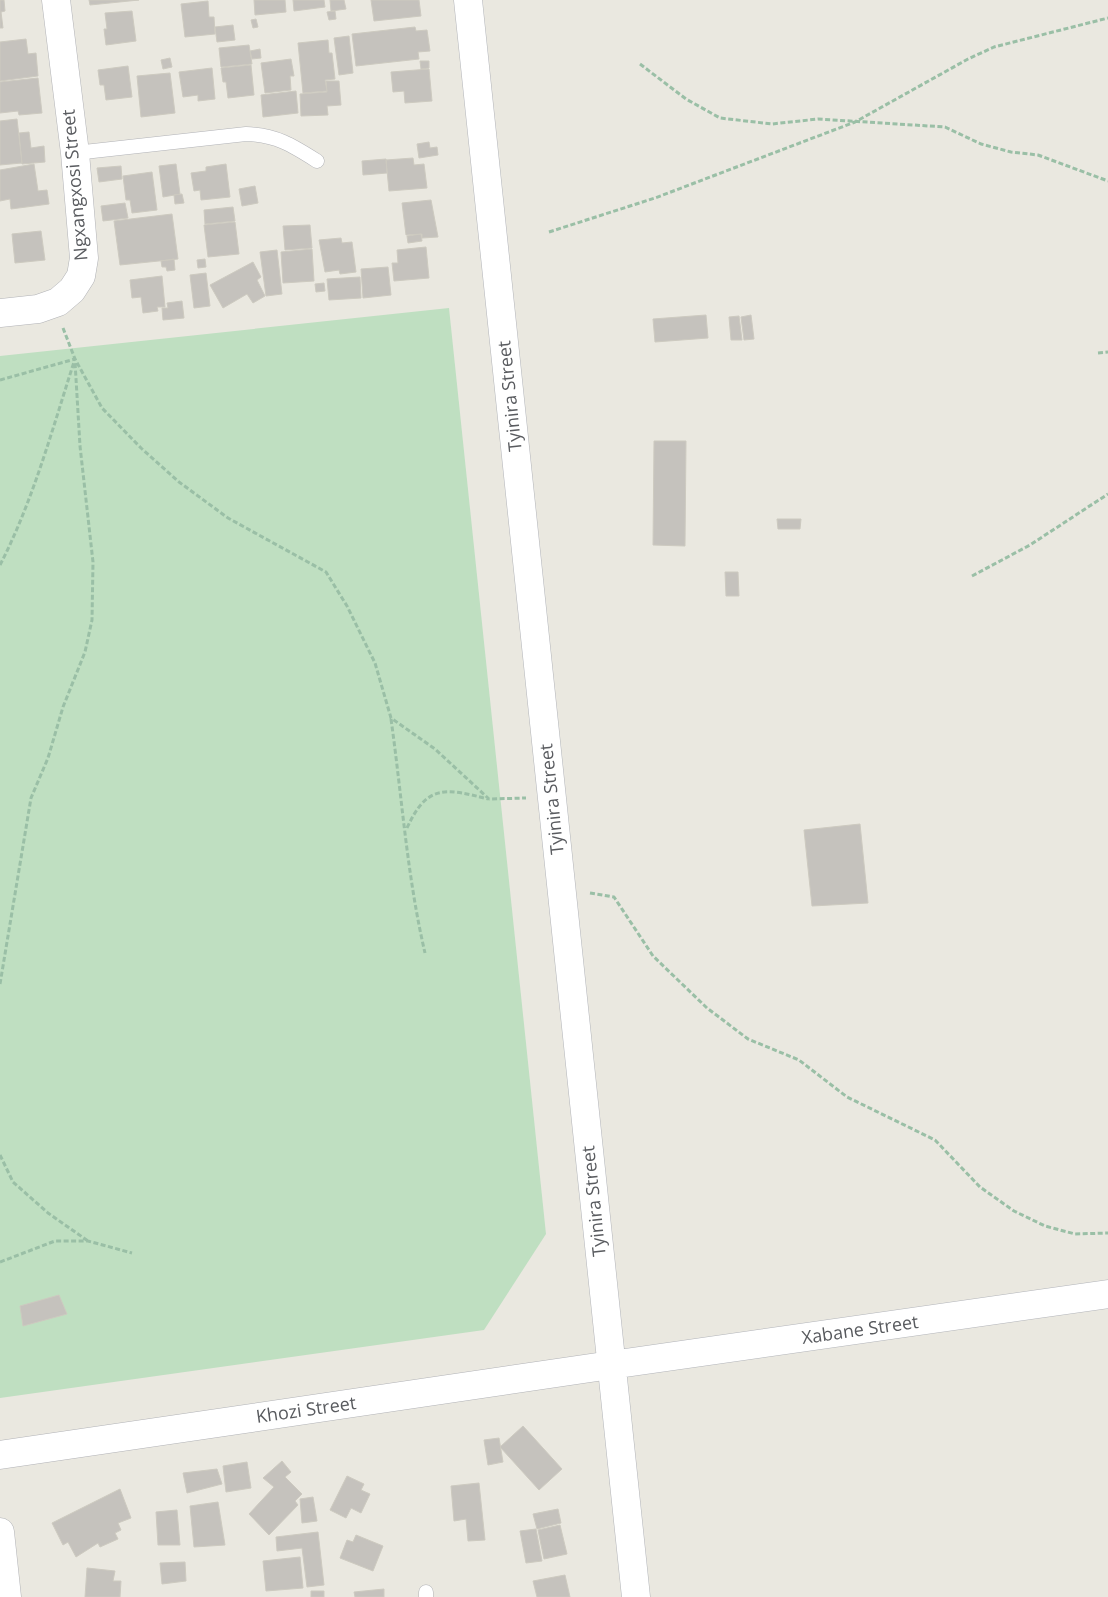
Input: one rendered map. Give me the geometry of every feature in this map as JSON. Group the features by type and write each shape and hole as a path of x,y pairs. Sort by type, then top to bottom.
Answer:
{"street":[{"name":"Ngxangxosi Street","path":"0,313 38,309 58,302 72,290 81,276 84,258 75,153 56,0"},
{"name":"Tyinira Street","path":"468,0 636,1597"},
{"name":"Xabane Street","path":"611,1365 1108,1294"},
{"name":"Khozi Street","path":"0,1455 611,1365"},
{"path":"0,1532 7,1597"}],"lane":[{"path":"75,153 246,134 267,135 286,142 318,161"}],"path":[{"path":"549,232 656,198 855,122 968,59 994,47 1108,18"},
{"path":"640,64 686,99 720,118 772,124 818,119 945,127 981,144 1011,152 1038,155 1108,181"},
{"path":"58,302 61,324 75,359 102,408 141,448 180,482 228,518 326,572 347,606 375,663 391,718 416,916 425,953"},
{"path":"1098,353 1108,352"},
{"path":"0,380 75,359"},
{"path":"0,565 10,545 36,478 75,359"},
{"path":"0,984 31,798 48,758 63,707 85,652 92,620 93,562 80,446 75,359"},
{"path":"972,576 1030,545 1108,494"},
{"path":"391,718 435,749 489,799"},
{"path":"406,830 415,810 428,796 454,790 489,799 552,797"},
{"path":"561,889 614,896 653,956 707,1008 748,1039 799,1060 847,1097 936,1140 980,1187 1014,1211 1045,1226 1075,1234 1108,1233"},
{"path":"0,1155 13,1182 48,1213 88,1242"},
{"path":"0,1262 55,1241 88,1242 132,1253"}],"green space":[{"path":"449,308 546,1234 484,1330 0,1398 0,356"}],"building":[{"path":"0,0 4,0 5,11 1,12 3,28 0,28"},
{"path":"89,0 139,0 90,5"},
{"path":"254,0 285,0 286,12 255,15"},
{"path":"293,0 324,0 325,7 294,11"},
{"path":"330,0 344,0 346,9 331,11"},
{"path":"371,0 419,0 421,16 374,21"},
{"path":"208,1 209,17 214,17 215,34 185,37 181,4"},
{"path":"132,11 136,41 106,45 105,13"},
{"path":"335,11 336,19 329,20 327,12"},
{"path":"256,19 258,27 253,28 251,20"},
{"path":"233,25 235,40 217,42 215,27"},
{"path":"415,27 416,31 427,30 430,51 418,52 419,59 356,66 352,34"},
{"path":"349,36 353,73 339,75 334,38"},
{"path":"26,39 28,54 36,53 38,76 0,81 0,42"},
{"path":"328,40 329,53 332,53 335,79 325,80 327,91 303,93 298,43"},
{"path":"249,45 252,64 221,67 219,48"},
{"path":"260,49 261,58 252,59 250,51"},
{"path":"170,58 172,67 163,69 161,60"},
{"path":"291,59 294,76 290,76 291,90 265,93 261,63"},
{"path":"420,61 429,61 429,68 421,69"},
{"path":"251,65 254,95 228,98 226,82 223,82 221,68"},
{"path":"128,66 132,97 106,100 104,85 100,85 98,70"},
{"path":"212,68 215,99 198,101 198,95 183,97 179,72"},
{"path":"429,69 432,101 405,103 404,91 393,92 391,72"},
{"path":"170,73 175,113 141,117 137,76"},
{"path":"38,78 42,113 19,115 18,111 0,113 0,82"},
{"path":"326,81 339,81 341,105 327,106 328,115 301,116 300,94 327,92"},
{"path":"296,91 298,113 263,117 261,95"},
{"path":"17,119 22,163 0,165 0,121"},
{"path":"29,132 31,148 44,146 45,162 22,164 19,133"},
{"path":"429,142 430,148 437,147 438,155 419,158 417,144"},
{"path":"413,158 414,165 424,164 427,188 389,191 386,160"},
{"path":"386,159 387,173 363,175 362,161"},
{"path":"34,164 38,191 47,190 49,204 11,209 10,199 0,201 0,170"},
{"path":"176,164 180,194 163,197 159,166"},
{"path":"226,164 230,197 201,200 200,190 194,191 191,173 206,171 206,167"},
{"path":"121,166 122,179 99,182 97,168"},
{"path":"152,172 157,210 132,213 130,200 126,200 123,176"},
{"path":"255,186 258,203 242,206 239,189"},
{"path":"182,194 184,203 175,204 174,195"},
{"path":"431,200 438,237 422,238 422,234 406,235 402,203"},
{"path":"125,203 128,218 103,221 101,206"},
{"path":"233,207 235,221 205,224 204,210"},
{"path":"172,214 178,259 120,265 114,221"},
{"path":"235,222 239,254 208,257 204,225"},
{"path":"310,225 312,248 285,250 283,226"},
{"path":"41,231 45,260 15,263 12,234"},
{"path":"421,234 422,241 408,243 407,236"},
{"path":"341,238 342,243 352,242 356,272 340,274 339,270 325,272 319,240"},
{"path":"426,247 429,278 394,281 392,263 398,263 397,250"},
{"path":"312,249 314,281 283,283 281,252"},
{"path":"277,250 282,294 266,296 260,252"},
{"path":"174,259 175,270 167,271 166,267 162,267 161,261"},
{"path":"205,259 206,267 198,268 197,260"},
{"path":"253,262 261,277 257,280 265,296 253,303 247,294 223,308 210,285"},
{"path":"388,267 391,295 363,298 361,269"},
{"path":"206,273 210,306 194,308 190,275"},
{"path":"162,276 165,307 157,307 158,311 143,313 141,297 132,298 130,280"},
{"path":"360,277 361,298 329,300 327,279"},
{"path":"324,283 325,291 316,292 315,284"},
{"path":"182,301 184,318 163,320 162,308 168,308 167,303"},
{"path":"706,315 708,338 655,342 653,319"},
{"path":"751,315 754,339 744,340 741,317"},
{"path":"739,316 742,340 731,340 729,317"},
{"path":"654,441 686,441 685,546 653,545"},
{"path":"777,519 801,519 800,529 778,529"},
{"path":"725,572 738,572 739,596 726,596"},
{"path":"860,824 868,903 812,906 804,830"},
{"path":"59,1295 67,1314 23,1326 20,1306"},
{"path":"523,1426 562,1469 539,1490 500,1447"},
{"path":"499,1438 503,1462 488,1465 484,1440"},
{"path":"282,1461 291,1472 285,1477 302,1494 295,1501 298,1505 269,1535 249,1514 274,1487 263,1478"},
{"path":"247,1462 251,1488 226,1492 223,1466"},
{"path":"217,1469 222,1484 187,1493 183,1473"},
{"path":"347,1476 364,1484 361,1490 370,1494 361,1513 351,1508 346,1518 330,1510"},
{"path":"479,1483 485,1540 468,1541 466,1519 454,1521 451,1486"},
{"path":"120,1489 131,1518 118,1523 121,1530 115,1533 118,1539 100,1547 98,1543 76,1557 68,1542 63,1545 52,1523"},
{"path":"313,1497 317,1521 302,1523 300,1499"},
{"path":"218,1502 225,1545 194,1547 190,1506"},
{"path":"558,1509 561,1523 537,1529 533,1514"},
{"path":"177,1510 180,1545 158,1545 156,1512"},
{"path":"560,1525 567,1554 544,1559 538,1530"},
{"path":"536,1529 542,1561 526,1563 520,1531"},
{"path":"318,1532 324,1585 307,1587 302,1548 277,1551 276,1537"},
{"path":"356,1535 383,1546 373,1571 340,1558 347,1540 353,1542"},
{"path":"300,1557 303,1588 266,1591 263,1561"},
{"path":"185,1562 186,1581 162,1584 160,1563"},
{"path":"87,1568 115,1571 113,1581 121,1581 120,1597 85,1597"},
{"path":"565,1575 570,1597 537,1597 533,1581"},
{"path":"384,1589 384,1597 355,1597 354,1592"},
{"path":"311,1591 324,1591 324,1597 311,1597"}]}
